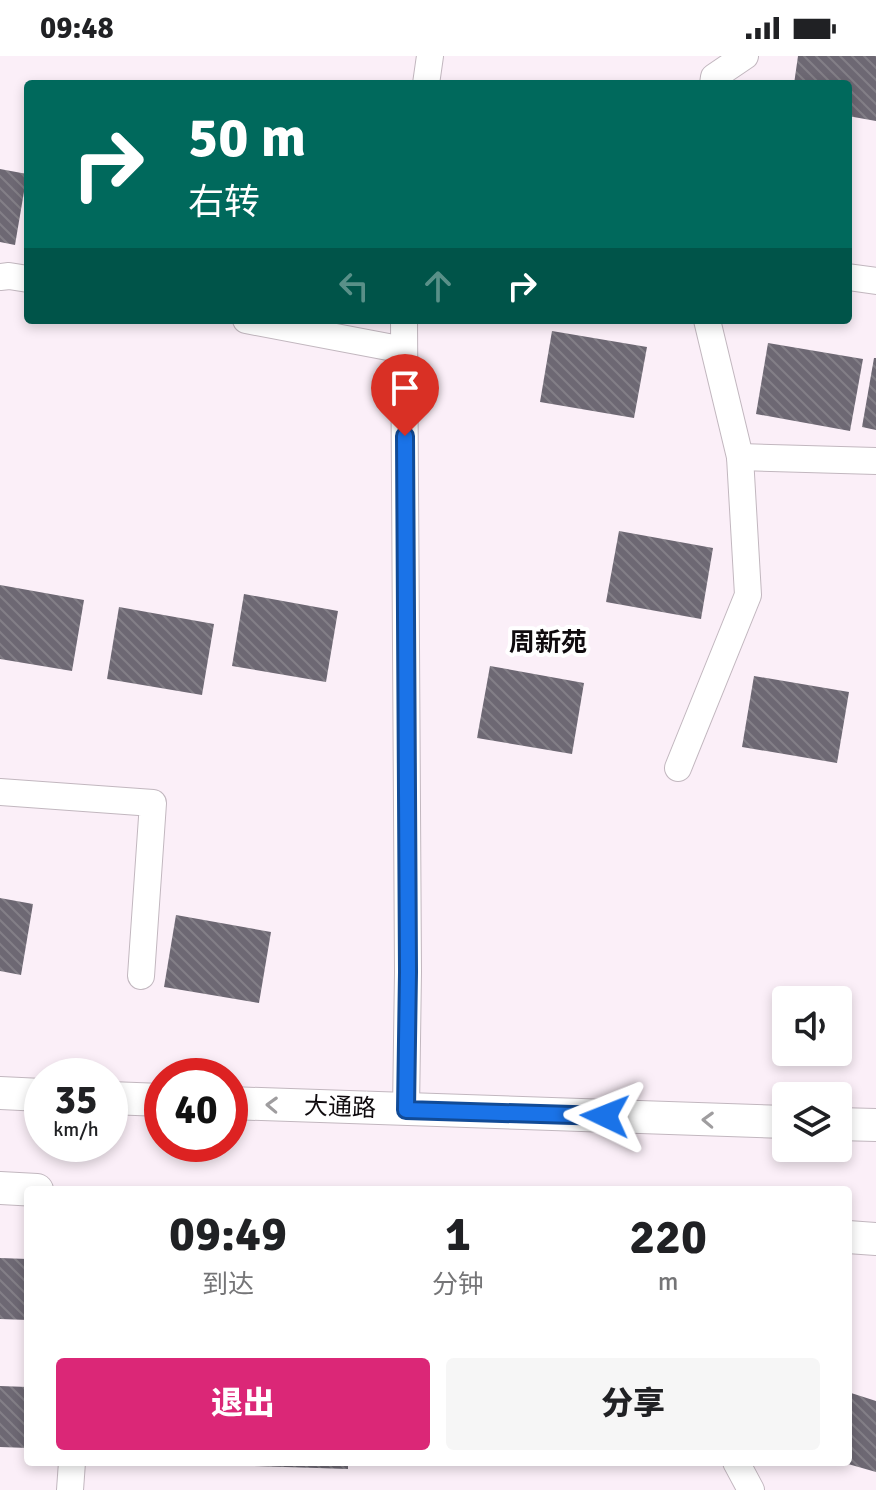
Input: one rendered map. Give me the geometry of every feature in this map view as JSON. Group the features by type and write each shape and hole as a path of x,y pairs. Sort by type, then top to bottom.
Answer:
{"street":[{"path":"427,80 430,56"},
{"path":"714,80 745,56"},
{"path":"0,277 24,278"},
{"path":"852,278 876,281"},
{"path":"267,324 404,350"},
{"path":"404,324 406,1110"},
{"path":"678,768 748,595 740,457 708,324"},
{"path":"740,457 876,461"},
{"path":"0,792 153,803 141,976"},
{"path":"0,1093 24,1094"},
{"name":"大通路","path":"248,1104 772,1122"},
{"path":"852,1124 876,1125"},
{"path":"0,1188 24,1189"},
{"path":"852,1237 876,1239"},
{"path":"70,1490 72,1466"},
{"path":"738,1466 751,1490"}],"building":[{"path":"798,56 876,56 876,121 852,117 852,80 795,80"},
{"path":"0,169 24,173 24,192 15,245 0,242"},
{"path":"552,331 647,347 634,418 540,402"},
{"path":"768,343 863,359 850,431 756,414"},
{"path":"876,358 876,430 862,427"},
{"path":"619,531 713,548 701,619 606,602"},
{"path":"0,585 84,600 72,671 0,659"},
{"path":"244,594 338,611 326,682 232,666"},
{"path":"119,607 214,624 202,695 107,679"},
{"path":"490,666 584,683 572,754 477,738"},
{"path":"754,676 849,692 837,763 742,747"},
{"path":"0,898 33,904 21,975 0,971"},
{"path":"176,915 271,932 259,1003 164,987"},
{"path":"0,1258 24,1259 24,1320 0,1319"},
{"path":"0,1386 24,1387 24,1448 0,1447"},
{"path":"852,1393 876,1401 876,1472 852,1465"},
{"path":"254,1466 348,1466 348,1469"}],"district":[{"name":"周新苑","path":"548,642"}],"route":[{"path":"405,436 406,1110 605,1116"}]}
